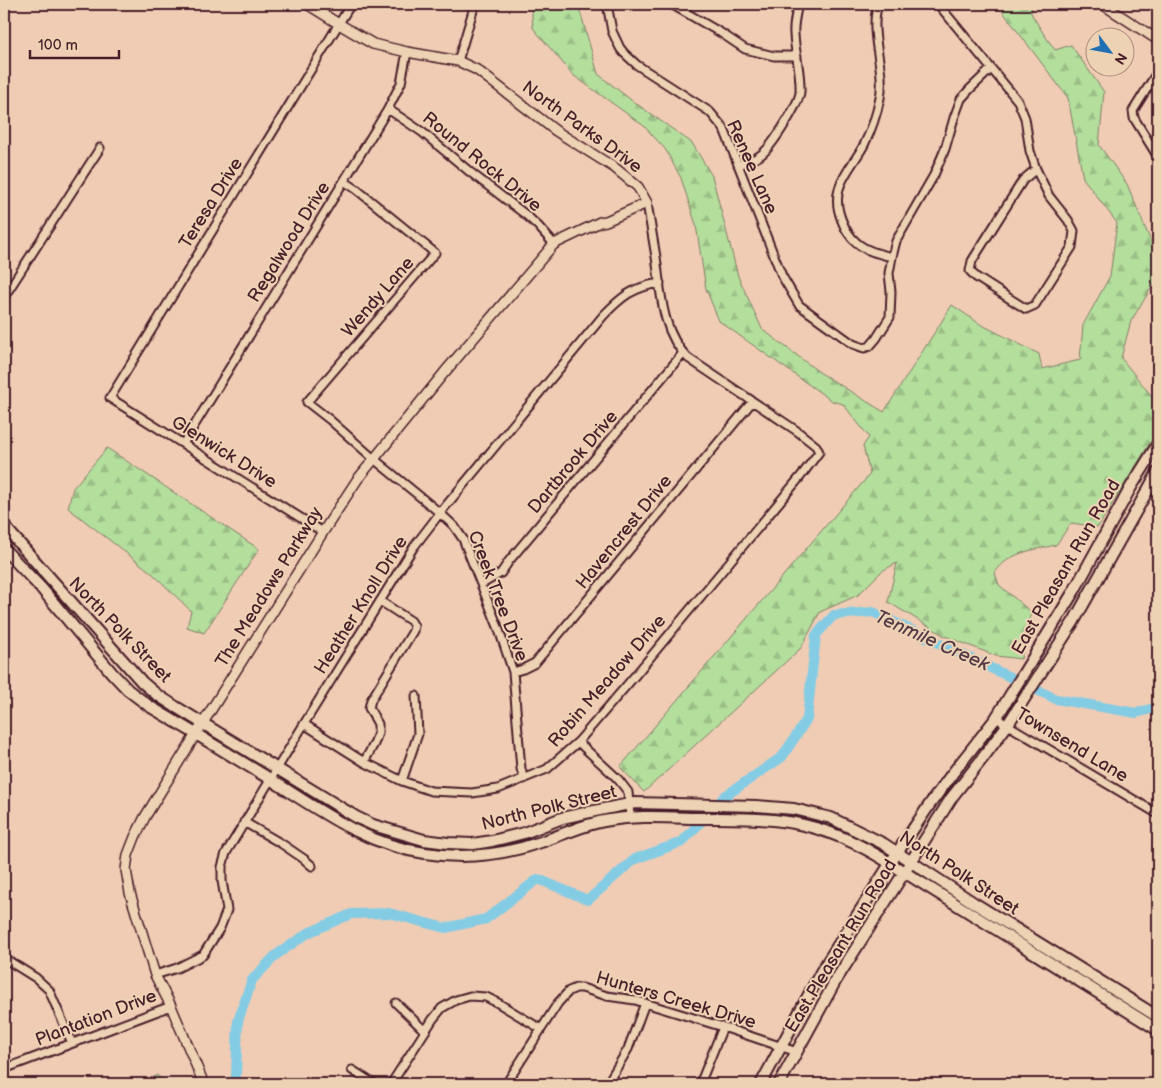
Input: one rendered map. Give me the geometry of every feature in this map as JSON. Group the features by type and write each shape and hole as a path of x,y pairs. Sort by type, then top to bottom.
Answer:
{"main road":[{"name":"East Pleasant Run Road","path":"761,1084 822,972 897,853 940,790 996,718 1074,591 1131,487 1158,444"},
{"name":"East Pleasant Run Road","path":"779,1084 836,980 952,797 1008,724 1084,604 1158,472"},
{"name":"North Polk Street","path":"4,526 142,682 156,694 356,817 373,825 424,840 473,844 492,842 524,833 562,818 629,804 756,806 794,809 831,818 872,838 897,853 1158,1017"},
{"name":"North Polk Street","path":"4,549 42,589 128,690 149,706 332,818 367,837 393,846 424,853 458,855 514,850 582,826 630,817 753,819 781,821 820,830 846,839 868,850 1158,1030"},
{"path":"1095,552 1109,560"},
{"path":"42,589 51,580"},
{"path":"940,790 952,797"},
{"path":"969,912 974,903"},
{"path":"1078,980 1084,970"},
{"path":"822,972 836,980"},
{"path":"1128,1012 1134,1002"}],"street":[{"name":"North Parks Drive","path":"307,4 373,44 458,61 477,70 556,131 614,168 638,188 647,203 664,315 674,340 688,358 796,431 816,446 819,452"},
{"name":"Teresa Drive","path":"110,398 351,4"},
{"path":"458,61 475,4"},
{"name":"Renee Lane","path":"607,4 612,31 620,48 637,65 710,112 724,130 782,276 799,305 853,344 864,348 870,346 890,317 892,258"},
{"path":"671,4 745,49 774,56 797,56"},
{"path":"738,165 754,160 764,153 786,122 800,95 801,82 794,33 798,4"},
{"path":"878,4 875,33 881,70 880,97 865,144 845,175 837,198 840,215 846,230 856,243 866,249 892,258 896,241 934,175 945,149 961,99 970,88 992,69"},
{"path":"938,4 1018,101 1026,118 1030,150 1036,169 1049,196 1068,220 1074,231 1072,247 1035,306 1026,309 976,277 970,271 972,261 1023,180 1036,169"},
{"path":"1102,4 1158,40"},
{"name":"Regalwood Drive","path":"183,444 388,108 401,83 407,52"},
{"path":"1158,70 1133,111 1134,118 1158,157"},
{"name":"Round Rock Drive","path":"388,108 422,132 526,215 554,244"},
{"path":"4,297 100,148"},
{"name":"Wendy Lane","path":"307,402 435,253 344,181"},
{"name":"The Meadows Parkway","path":"204,1084 171,1006 155,975 130,893 126,870 128,855 134,837 202,723 357,480 468,344 554,244 600,222 647,203"},
{"name":"Heather Knoll Drive","path":"155,975 177,968 203,955 220,928 227,910 222,881 222,867 226,853 413,548 609,310 621,298 642,286 660,283"},
{"name":"Dartbrook Drive","path":"482,584 501,573 683,353"},
{"name":"Glenwick Drive","path":"110,398 323,532"},
{"name":"Creek Tree Drive","path":"307,402 440,513 454,526 463,539 482,584 513,672 520,769 524,779"},
{"name":"Havencrest Drive","path":"513,672 535,663 752,402"},
{"name":"Robin Meadow Drive","path":"304,724 364,762 402,781 431,790 472,794 498,789 547,769 578,742 633,678 819,452"},
{"path":"364,762 378,733 378,724 369,708 371,700 413,631 414,626 411,621 380,601"},
{"path":"402,781 418,734 416,696"},
{"name":"Townsend Lane","path":"996,718 1158,814"},
{"path":"578,742 618,779 628,792 630,817"},
{"path":"244,822 282,844 312,866"},
{"path":"4,958 36,978 49,990 72,1043"},
{"name":"Hunters Creek Drive","path":"506,1084 558,1003 569,991 576,988 607,996 635,1000 797,1052"},
{"path":"391,1084 433,1019 442,1008 456,1000 470,996 486,996 541,1029"},
{"path":"396,1003 426,1031"},
{"path":"607,1084 628,1049 645,1003"},
{"name":"Plantation Drive","path":"4,1069 171,1006"},
{"path":"700,1084 723,1027"},
{"path":"352,1070 374,1084"}],"green space":[{"path":"531,4 578,4 598,74 692,143 712,176 738,276 762,329 819,372 884,412 952,305 980,324 1039,354 1042,369 1080,360 1083,325 1110,276 1117,223 1083,178 1068,98 997,4 1032,4 1031,13 1055,50 1071,45 1084,64 1084,78 1094,78 1104,92 1099,145 1127,184 1158,259 1158,277 1131,321 1121,358 1158,404 1158,430 1098,527 1071,523 1056,545 1014,556 1000,566 995,573 999,585 1031,612 1021,659 996,656 945,636 888,602 897,563 882,571 858,595 820,612 801,648 644,792 620,767 870,474 863,446 869,437 843,404 832,401 719,321 706,289 696,225 681,178 665,149 644,126 573,75 533,28"},
{"path":"107,448 259,549 204,633 187,627 191,611 152,573 68,508 73,488"},
{"path":"157,1075 167,1084 140,1084"}],"waterway":[{"name":"Tenmile Creek","path":"234,1084 238,1021 252,980 276,955 308,933 351,914 389,913 445,928 486,919 538,879 588,900 635,859 682,842 725,796 782,757 807,719 816,635 834,615 873,612 1056,699 1136,713 1158,707"}]}
